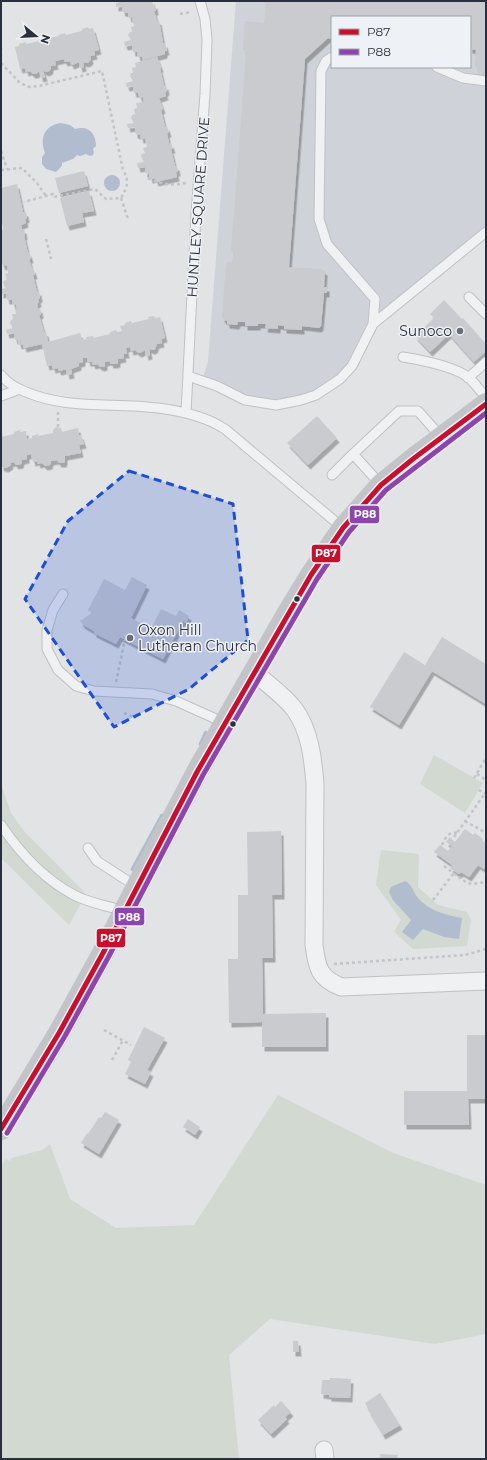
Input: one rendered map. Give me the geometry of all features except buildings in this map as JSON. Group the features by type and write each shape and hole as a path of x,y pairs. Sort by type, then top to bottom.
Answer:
{"main road":[{"path":"1,1129 53,1044 103,953 179,805 254,672 289,611 343,528 381,485 413,458 486,404"}],"street":[{"path":"254,672 295,710 310,747 315,784 314,945 318,966 322,974 330,982 341,987 486,981"}],"lane":[{"name":"HUNTLEY SQUARE DRIVE","path":"186,413 196,219 206,94 207,40 205,19 200,1"},
{"path":"188,376 217,386 245,400 276,405 301,400 316,395 340,379 352,366 373,324 375,300 327,244 319,219 321,71 326,61 331,58"},
{"path":"439,68 463,78 486,81"},
{"path":"373,324 486,232"},
{"path":"470,297 486,314"},
{"path":"403,357 424,361 453,370 468,378 486,397"},
{"path":"468,378 486,362"},
{"path":"1,375 7,381 20,389 44,399 63,403 158,408 206,418 225,429 343,528"},
{"path":"1,396 20,389"},
{"path":"332,475 399,411 418,411 442,438"},
{"path":"353,454 381,485"},
{"path":"63,594 53,610 47,630 47,650 58,670 76,686 94,691 152,694 176,701 225,723"},
{"path":"1,825 12,841 39,871 58,886 75,896 124,911"},
{"path":"88,848 97,861 137,887"}],"path":[{"path":"1,48 1,57"},
{"path":"1,63 20,83 29,87 102,71 123,170 127,176 128,182 121,198 128,219"},
{"path":"2,150 6,169"},
{"path":"1,170 22,168 37,183 46,196"},
{"path":"148,178 167,185 179,186 189,182"},
{"path":"24,202 53,194 54,197 95,189 106,199 121,198"},
{"path":"46,239 51,259"},
{"path":"58,410 58,428"},
{"path":"113,692 119,673 121,654 125,639"},
{"path":"124,713 136,718"},
{"path":"474,778 486,758"},
{"path":"477,774 486,780"},
{"path":"454,837 485,793 479,790"},
{"path":"465,821 486,833"},
{"path":"442,845 448,834 453,832 457,833"},
{"path":"444,866 467,883 472,884 486,882"},
{"path":"434,900 454,873"},
{"path":"318,966 465,955 486,950"},
{"path":"104,1030 131,1045"},
{"path":"112,1060 123,1040"}],"highlighted area":[{"path":"129,471 233,504 248,640 189,689 114,727 25,599 68,521"}],"shaded area":[{"path":"236,1 486,1 486,232 373,324 352,366 301,400 261,402 202,381 208,361"},
{"path":"434,755 483,783 465,813 420,784"},
{"path":"1,784 11,813 24,831 86,894 69,925 1,858"},
{"path":"381,850 419,854 418,887 438,905 467,912 471,920 467,946 413,949 394,932 401,920 376,885"},
{"path":"278,1095 393,1153 486,1185 486,1334 435,1344 270,1319 229,1355 239,1459 1,1459 1,1166 6,1159 10,1161 12,1158 42,1150 50,1144 70,1199 116,1228 194,1225"}],"water":[{"path":"61,123 70,125 75,129 87,129 95,137 96,146 93,149 93,155 77,155 73,159 62,163 62,166 56,172 46,169 42,164 42,157 45,153 43,147 43,137 47,129 55,124"},
{"path":"112,175 119,180 120,183 115,190 112,191 105,186 104,183 109,176"},
{"path":"405,881 411,886 418,898 427,906 444,914 462,918 459,939 444,937 423,929 413,940 402,932 411,920 393,900 389,892 391,887"}],"waterway":[{"path":"201,744 206,733"},
{"path":"133,869 162,816"}],"transit line":[{"name":"P87","path":"1,1129 59,1033 103,953 197,772 311,575 343,528 381,485 486,404"},
{"name":"P88","path":"7,1133 65,1036 109,956 203,775 317,579 349,532 386,490 486,413"}],"place":[{"name":"Sunoco","path":"460,331"},
{"name":"Oxon Hill Lutheran Church","path":"130,638"}]}
